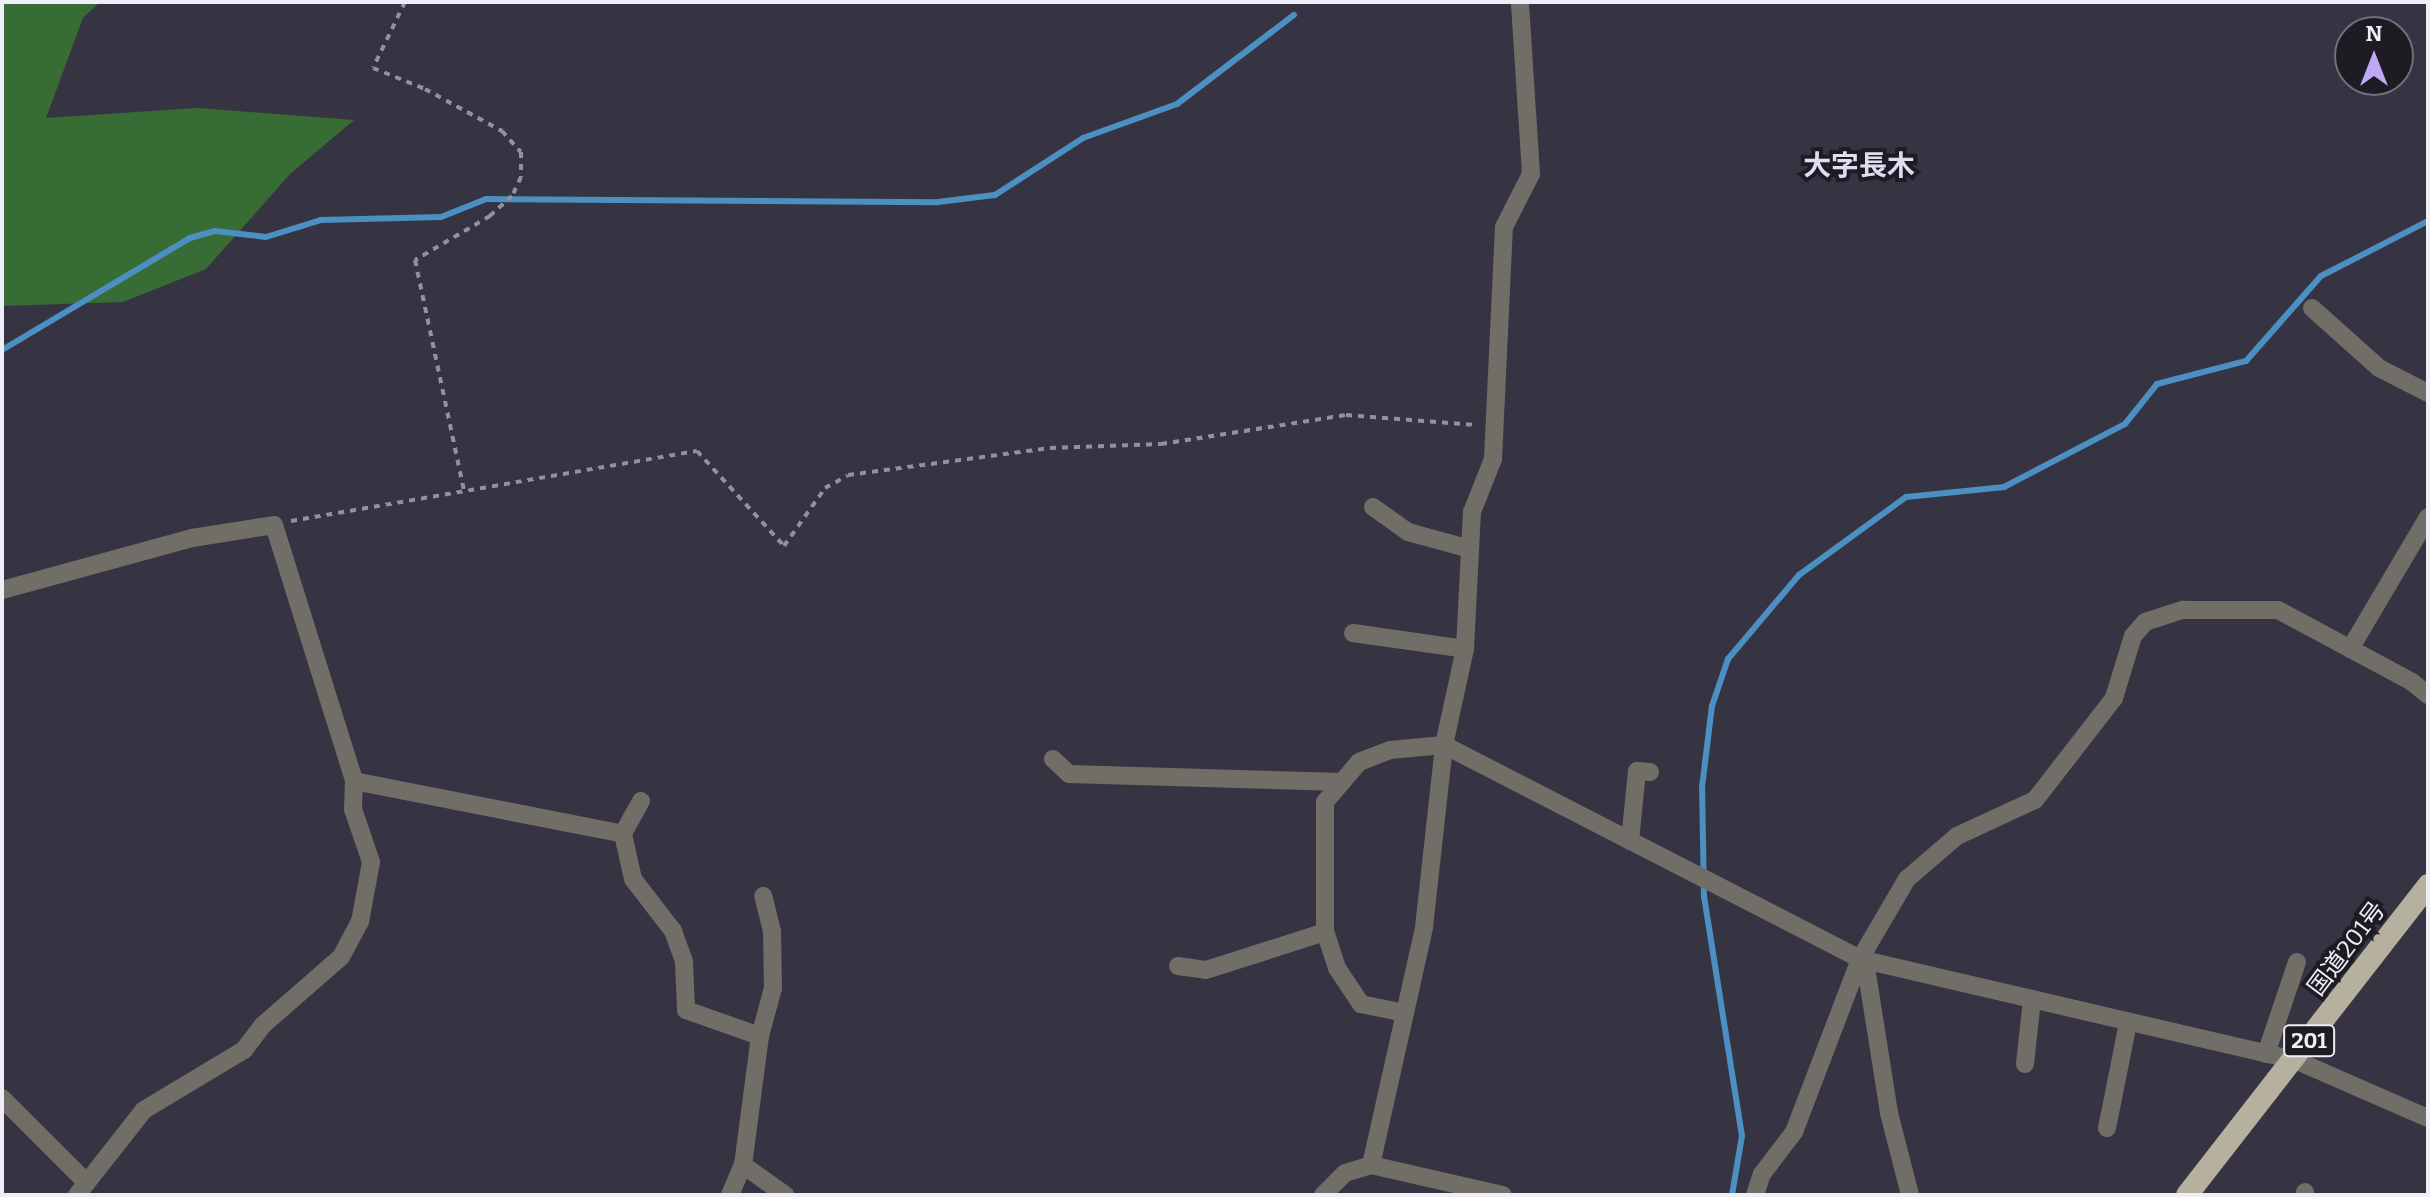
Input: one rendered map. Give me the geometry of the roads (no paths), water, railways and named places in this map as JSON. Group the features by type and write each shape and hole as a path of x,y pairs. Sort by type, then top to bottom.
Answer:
{"highway":[{"name":"国道201号","path":"2187,1195 2295,1060 2428,885"}],"street":[{"path":"1371,1165 1424,927 1444,745 1465,649 1472,512 1493,459 1490,427 1504,227 1532,163 1520,2"},
{"path":"2312,308 2379,368 2428,393"},
{"path":"1373,507 1408,532 1470,549"},
{"path":"2350,649 2428,517"},
{"path":"2,590 192,538 274,525 354,781 353,809 371,862 360,922 341,957 263,1025 244,1050 144,1110 82,1189 2,1098"},
{"path":"1755,1195 1762,1174 1794,1132 1863,960 1907,879 1928,856 2035,800 2114,698 2133,636 2145,622 2183,610 2262,606 2350,649 2428,695"},
{"path":"1353,633 1465,649"},
{"path":"1405,1013 1361,1004 1337,968 1325,932 1325,802 1359,762 1390,750 1444,745 1863,960 2295,1060 2428,1118"},
{"path":"1053,759 1069,774 1342,782"},
{"path":"1630,841 1637,771 1650,772"},
{"path":"354,781 623,834"},
{"path":"641,801 623,834 633,879 673,931 684,962 686,1010 760,1036"},
{"path":"730,1195 743,1165 760,1036 773,988 772,931 763,896"},
{"path":"1178,966 1206,970 1325,932"},
{"path":"1863,960 1889,1113 1910,1195"},
{"path":"2266,1054 2297,962"},
{"path":"2025,1064 2032,1000"},
{"path":"2107,1128 2128,1023"},
{"path":"743,1165 785,1195"},
{"path":"1323,1195 1345,1173 1371,1165 1503,1195"}],"waterway":[{"path":"2,350 190,238 215,231 266,237 321,220 441,217 486,199 938,202 995,195 1083,138 1177,104 1294,15"},
{"path":"1732,1195 1742,1136 1704,897 1702,787 1712,706 1728,659 1799,575 1906,497 2004,487 2125,424 2157,384 2246,361 2321,276 2428,221"}],"district":[{"name":"大字長木","path":"1859,166"}]}
